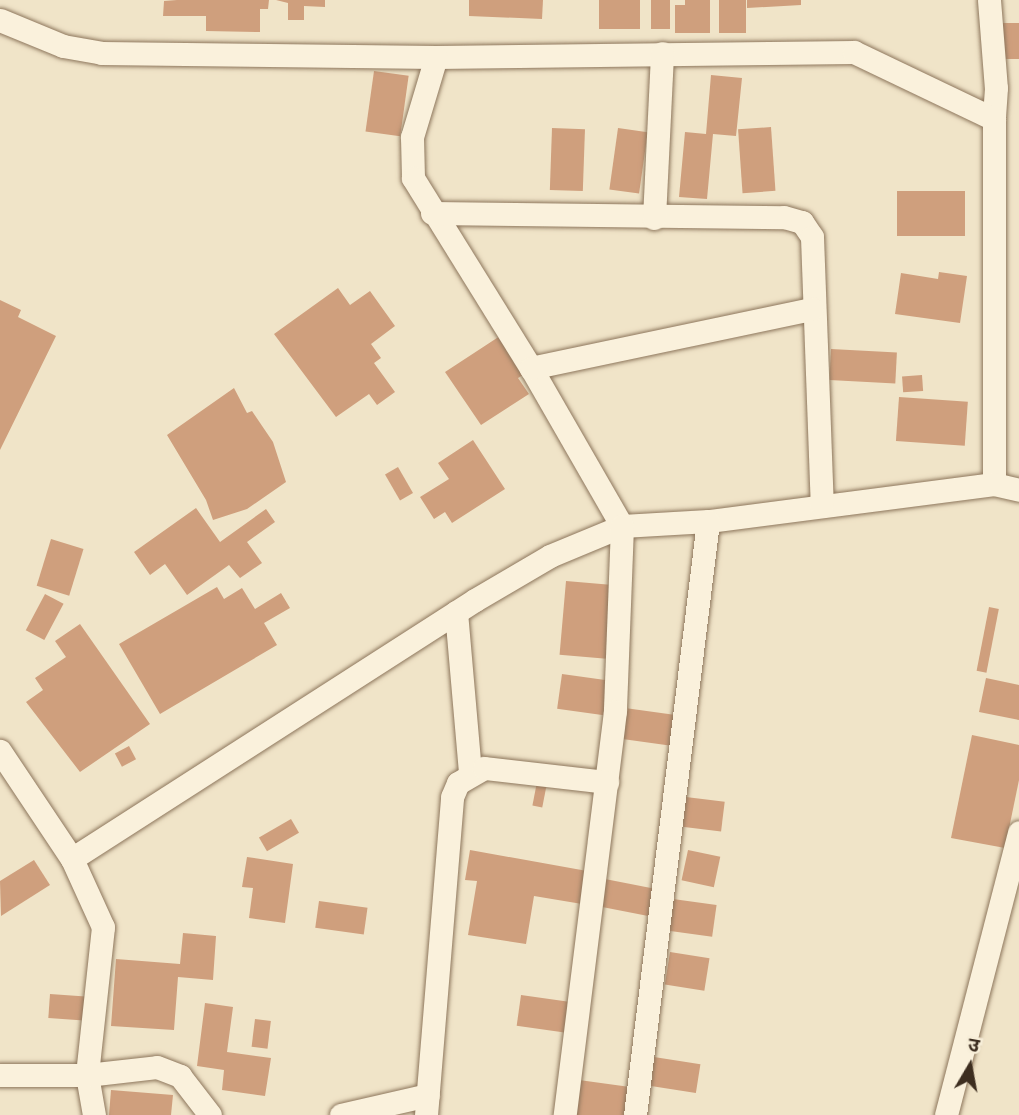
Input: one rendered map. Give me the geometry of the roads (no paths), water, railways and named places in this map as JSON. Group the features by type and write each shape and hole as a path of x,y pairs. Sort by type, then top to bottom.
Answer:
{"street":[{"path":"989,0 996,88 993,484"},
{"path":"0,20 63,46 101,53 436,57 854,52 994,119"},
{"path":"654,218 662,53"},
{"path":"436,57 411,155 413,178 432,213 531,368 622,526 615,711 565,1115"},
{"path":"432,213 654,218 784,217 802,222 811,237 822,506"},
{"path":"531,368 812,309"},
{"path":"72,859 456,612 550,556 622,526 708,521 993,484 1019,490"},
{"path":"635,1115 708,521"},
{"path":"456,612 470,773"},
{"path":"0,751 72,859 103,927 88,1075 94,1115"},
{"path":"341,1115 427,1105 452,797 458,783 470,773 484,768 607,782"},
{"path":"946,1115 1019,832"},
{"path":"0,1075 88,1075 157,1067 172,1070 210,1115"}]}
